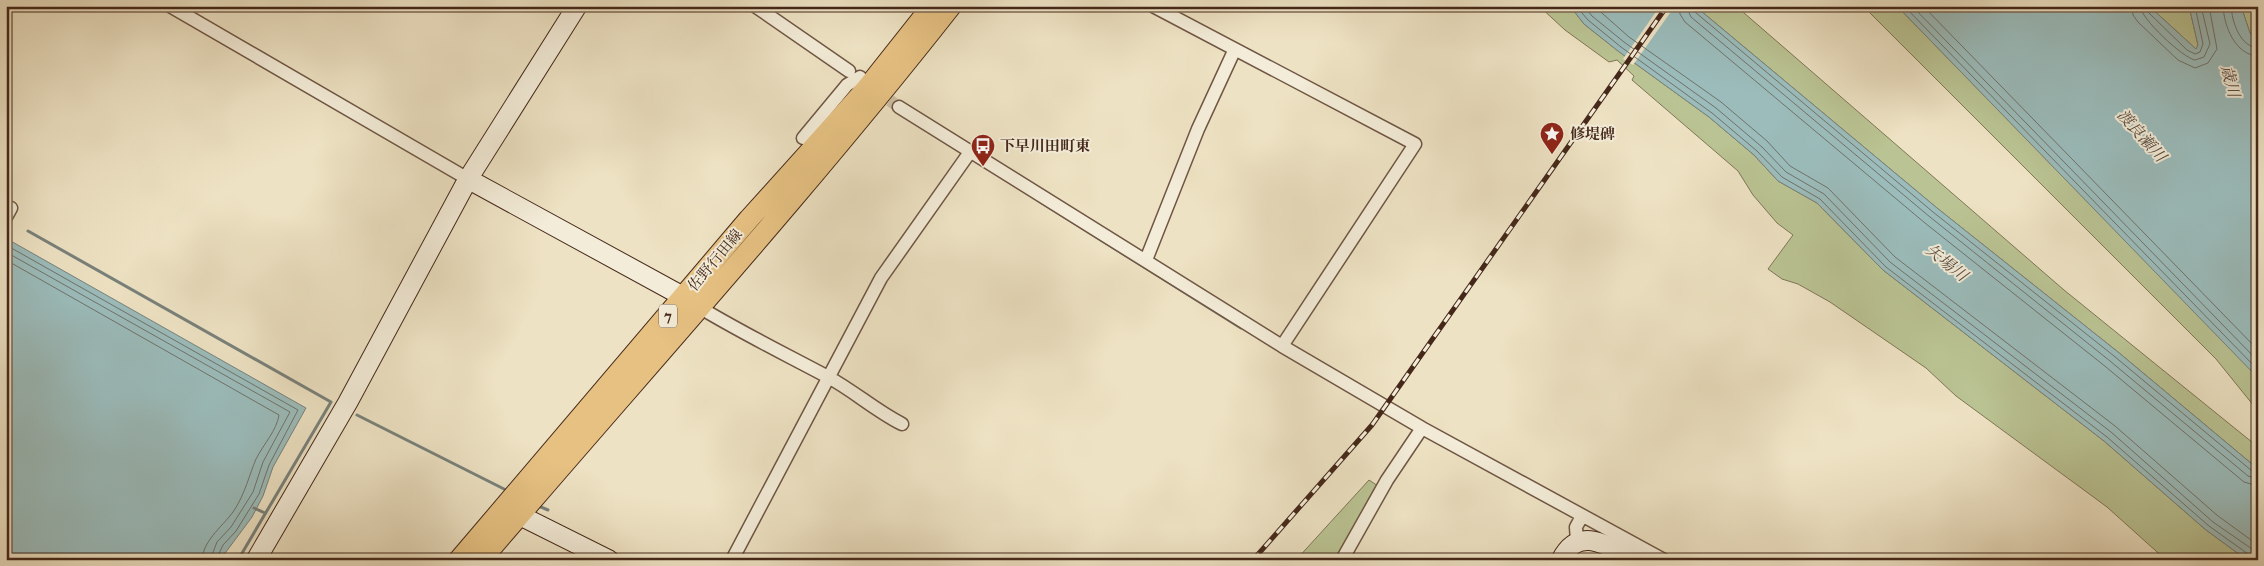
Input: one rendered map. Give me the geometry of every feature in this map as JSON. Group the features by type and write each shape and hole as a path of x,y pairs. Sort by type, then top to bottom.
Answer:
{"main road":[{"name":"佐野行田線","path":"480,560 519,515 692,302 750,219 856,80 932,6"},
{"name":"佐野行田線","path":"459,560 898,74 951,6"}],"street":[{"path":"170,6 468,179 692,302 802,365 830,377 881,413 902,424"},
{"path":"256,560 348,402 468,179 577,6"},
{"path":"756,6 802,38 856,80 802,138"},
{"path":"1153,6 1234,51 1415,144 1282,346"},
{"path":"1146,260 1198,128 1234,51"},
{"path":"899,107 1282,346 1422,428 1664,560"},
{"path":"732,560 881,278 970,152"},
{"path":"1342,560 1387,480 1422,428"},
{"path":"519,515 609,560"},
{"path":"1560,560 1577,540 1576,527 1582,516"},
{"path":"1577,540 1598,542 1634,560"}],"green space":[{"path":"1539,6 1570,6 1584,24 1709,117 1754,155 1778,181 1817,203 1883,270 2104,441 2206,530 2247,560 2166,560 2107,507 1956,396 1926,368 1830,302 1798,284 1782,279 1768,269 1793,235 1777,223 1753,195 1738,171 1632,80 1634,76 1617,60 1609,62 1565,30"},
{"path":"1695,6 1736,6 2064,290 2258,447 2258,469 2118,352 1937,208"},
{"path":"1863,6 1897,6 2254,373 2258,378 2258,411 2216,359"},
{"path":"2149,6 2189,6 2198,45 2196,49"},
{"path":"2241,6 2258,6 2258,38 2250,33"},
{"path":"1369,480 1378,486 1337,560 1296,560"}],"water":[{"name":"矢場川","path":"1570,6 1695,6 1937,208 2118,352 2258,469 2258,560 2247,560 2206,530 2104,441 1883,270 1817,203 1778,181 1754,155 1709,117 1584,24"},
{"path":"1897,6 2149,6 2196,49 2198,45 2189,6 2241,6 2250,33 2258,38 2258,378"},
{"path":"9,240 306,408 273,467 263,496 252,517 220,560 6,560 6,244"}],"pier":[{"path":"1660,6 1675,6 1633,65 1623,59"}],"waterway":[{"path":"1039,201 1241,328"},
{"path":"28,231 331,402 238,560"},
{"path":"357,415 508,491"},
{"path":"536,505 548,510"},
{"path":"254,508 265,513"}],"tunnel":[{"path":"875,90 899,107"}],"railway":[{"path":"1253,560 1372,425 1667,6"}],"place":[{"name":"修堤碑","path":"1552,155"},
{"name":"下早川田町東","path":"983,167"}],"water label":[{"name":"歳川","path":"2231,81"},
{"name":"渡良瀬川","path":"2142,135"}]}
